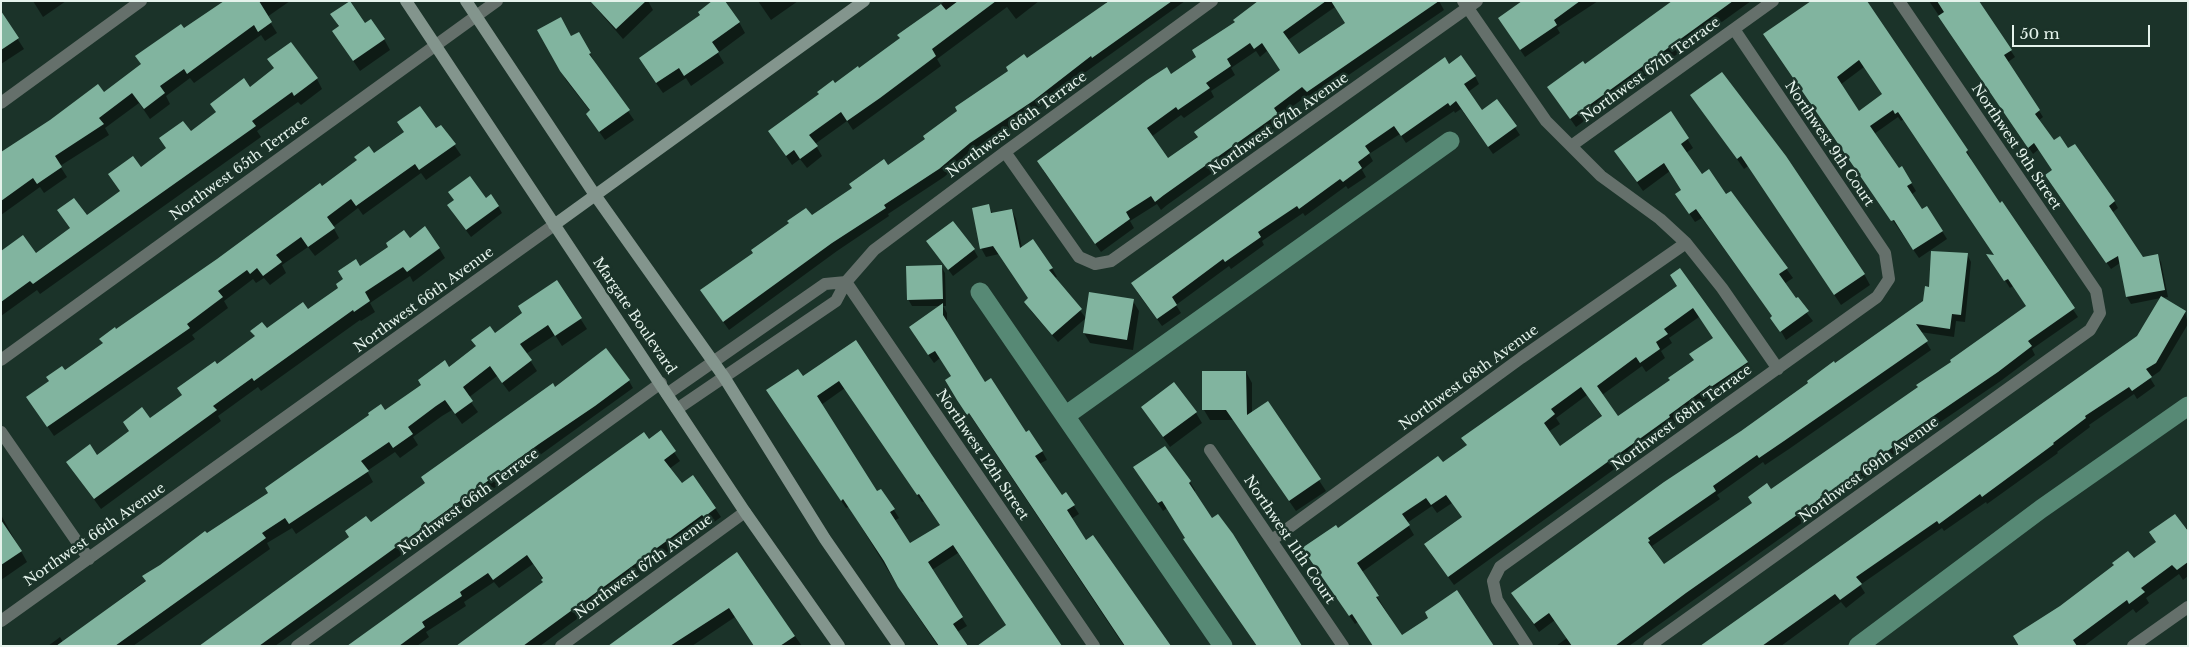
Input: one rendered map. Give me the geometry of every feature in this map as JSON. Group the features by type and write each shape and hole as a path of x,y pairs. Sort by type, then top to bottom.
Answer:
{"street":[{"path":"1,103 141,1"},
{"name":"Margate Boulevard","path":"406,1 745,512 839,646"},
{"path":"466,1 596,195 724,377 825,539 899,646"},
{"name":"Northwest 65th Terrace","path":"1,360 497,1"},
{"name":"Northwest 66th Avenue","path":"1,621 864,1"},
{"name":"Northwest 66th Terrace","path":"677,409 836,301 846,282 874,250 1004,152 1212,1"},
{"name":"Northwest 67th Terrace","path":"1571,146 1773,1"},
{"name":"Northwest 9th Street","path":"1898,1 2096,291 2100,313"},
{"path":"1469,4 1546,121 1601,176 1660,219 1686,242 1722,288 1778,368"},
{"name":"Northwest 67th Avenue","path":"1004,152 1079,258 1094,264 1111,261 1469,4"},
{"name":"Northwest 9th Court","path":"1734,29 1885,253 1889,279"},
{"name":"Northwest 68th Avenue","path":"1272,540 1521,358 1686,242"},
{"name":"Northwest 68th Terrace","path":"1527,646 1496,600 1493,581 1500,567 1877,297 1889,279"},
{"name":"Northwest 66th Terrace","path":"297,646 664,389 713,363 825,284 846,282"},
{"name":"Northwest 12th Street","path":"846,282 1094,646"},
{"name":"Northwest 69th Avenue","path":"1649,646 2090,330 2100,313"},
{"path":"1,432 89,559"},
{"name":"Northwest 11th Court","path":"1210,450 1343,646"},
{"name":"Northwest 67th Avenue","path":"561,646 745,512"},
{"path":"2133,646 2188,606"}],"building":[{"path":"224,1 259,1 272,22 258,32 254,25 187,74 184,69 160,86 165,93 144,109 132,93 99,118 104,124 55,156 62,167 37,184 33,178 1,201 1,152 50,120 98,84 104,92 141,64 135,56 181,24 184,28"},
{"path":"350,1 365,23 371,19 385,39 353,61 332,31 339,26 330,14"},
{"path":"590,1 646,1 616,29"},
{"path":"712,1 725,1 740,22 712,42 719,52 684,76 679,68 656,83 639,58 700,15 698,12"},
{"path":"958,1 996,1 932,49 936,56 880,98 847,121 841,112 809,135 818,146 800,159 794,150 786,156 768,131 819,94 817,92 833,80 835,83 858,66 859,68 900,38 897,35 941,4 946,10"},
{"path":"1109,1 1172,1 1092,58 1091,56 1033,101 970,143 939,169 884,205 886,208 832,243 723,322 700,290 753,253 751,250 789,223 787,221 806,208 812,215 852,188 849,184 884,159 888,165 925,139 923,136 957,111 955,107 1008,71 1006,67 1024,54 1027,58"},
{"path":"1258,1 1326,1 1283,32 1299,54 1345,23 1331,1 1439,1 1307,92 1302,87 1274,108 1278,114 1155,202 1151,196 1126,212 1130,219 1095,244 1037,161 1147,80 1167,67 1171,74 1196,57 1192,50 1235,22 1233,20","holes":["1250,43 1254,49 1262,43 1280,70 1194,132 1198,137 1168,158 1147,128 1176,107 1178,110 1210,88 1206,83 1231,66 1227,59"]},
{"path":"1522,1 1580,1 1554,20 1557,25 1520,50 1498,18"},
{"path":"1672,1 1733,1 1570,119 1547,87 1583,61 1585,64"},
{"path":"1811,1 1867,1 1968,150 1966,152 2000,203 2002,201 2075,308 2028,341 2032,346 1998,372 1891,445 1893,447 1686,593 1615,646 1572,646 1549,613 1534,624 1511,593 1664,482 1741,431 1808,383 1807,381 1834,361 1835,363 1923,301 1925,286 1929,287 1931,251 1968,253 1961,315 1952,314 1950,329 1916,324 1928,341 1759,458 1757,455 1713,486 1716,491 1648,538 1650,541 1648,542 1664,564 1752,503 1748,497 1767,483 1771,489 1918,387 1916,385 1951,362 1950,360 2026,306 2008,279 2004,281 1986,254 1994,255 1898,112 1895,114 1893,110 1870,126 1899,168 1902,166 1912,183 1907,186 1922,209 1927,206 1943,231 1913,250 1894,220 1891,221 1763,34","holes":["1859,60 1882,94 1859,111 1837,77"]},
{"path":"1937,1 1979,1 2012,50 2004,55 2040,110 2035,114 2054,140 2060,136 2068,148 2075,144 2115,201 2109,206 2143,257 2158,254 2165,290 2126,297 2118,256 2106,263 2045,175 2052,170 2034,143 2028,148 1938,16 1944,12"},
{"path":"1,11 19,38 1,50"},
{"path":"561,17 571,36 579,32 591,53 589,54 630,110 599,132 586,114 590,110 560,71 537,30"},
{"path":"291,42 318,78 294,96 292,92 252,121 256,126 33,284 30,281 1,302 1,251 23,235 36,253 70,228 57,210 74,198 87,215 120,191 108,174 133,156 141,167 166,148 159,138 183,121 191,131 216,112 210,104 244,78 250,87 274,68 267,59"},
{"path":"1461,55 1476,76 1464,84 1482,110 1497,99 1517,126 1488,147 1456,101 1450,106 1448,103 1401,136 1394,126 1365,146 1370,153 1358,162 1362,168 1343,182 1340,179 1299,209 1297,206 1258,232 1261,237 1225,262 1223,259 1172,297 1177,305 1157,319 1131,283 1445,57 1449,64"},
{"path":"1722,72 1786,156 1865,274 1834,295 1741,156 1737,159 1690,95"},
{"path":"420,106 436,128 441,125 456,144 419,170 415,164 356,206 351,199 327,217 335,228 308,247 301,237 276,255 282,262 263,276 257,268 250,274 247,270 218,291 223,297 187,324 190,328 47,427 26,397 49,381 46,377 62,366 65,370 103,343 99,339 115,327 116,329 217,259 320,183 322,186 357,160 354,157 369,146 374,153 404,132 397,122"},
{"path":"1671,111 1689,138 1681,144 1702,174 1709,169 1726,194 1731,191 1788,268 1779,274 1796,298 1798,297 1809,311 1780,332 1770,318 1772,316 1696,209 1689,214 1675,194 1681,190 1664,163 1637,182 1614,151"},
{"path":"470,176 486,198 491,194 499,206 466,230 447,205 454,200 448,192"},
{"path":"989,204 991,213 1012,209 1020,248 1033,239 1053,268 1049,270 1082,309 1052,335 1024,302 1028,298 993,246 980,249 972,208"},
{"path":"953,221 975,249 948,270 926,241"},
{"path":"425,226 440,248 407,272 403,267 365,292 370,301 354,312 353,310 254,381 252,378 213,406 217,410 94,499 66,462 90,444 97,455 129,431 123,422 142,407 150,418 182,395 177,388 215,361 217,364 255,336 250,331 262,322 267,328 303,302 308,309 338,288 336,284 343,279 338,271 356,259 360,266 388,247 386,243 404,230 410,238"},
{"path":"942,265 943,299 907,300 906,266"},
{"path":"1680,268 1748,362 1711,387 1710,385 1669,415 1670,417 1448,577 1424,544 1462,517 1446,495 1431,505 1426,498 1402,514 1410,525 1357,563 1379,596 1376,597 1402,635 1428,618 1425,612 1457,590 1494,646 1373,646 1352,614 1349,616 1302,548 1336,525 1338,528 1438,456 1443,462 1467,445 1461,438 1677,286 1670,275","holes":["1693,308 1713,338 1689,354 1694,360 1668,378 1670,380 1618,416 1597,386 1636,357 1640,363 1660,349 1656,342 1668,334 1664,329","1581,387 1602,416 1560,446 1544,423 1555,414 1551,409"]},
{"path":"557,280 582,318 555,336 548,325 520,344 532,360 502,383 490,366 463,387 473,401 455,414 445,400 436,406 408,427 413,434 393,448 389,442 361,461 369,471 289,524 285,518 262,533 266,538 115,646 56,646 146,581 142,576 160,565 205,531 207,533 268,493 265,488 369,415 368,413 381,404 385,410 421,385 418,380 445,360 449,367 476,346 471,340 490,326 495,333 522,313 518,306"},
{"path":"1089,292 1134,299 1127,340 1083,333"},
{"path":"2161,296 2186,311 2156,363 2146,369 2152,377 2132,391 2129,387 2085,416 2086,418 2054,444 1982,497 1980,494 1939,524 1937,521 1856,577 1862,584 1840,600 1835,594 1762,646 1700,646 2137,336"},
{"path":"943,303 943,315 985,382 991,378 1026,432 1029,430 1043,451 1035,456 1062,495 1066,492 1075,505 1067,510 1086,540 1093,535 1171,646 1125,646 969,413 967,415 957,400 945,380 951,376 935,351 928,355 909,327"},
{"path":"856,340 1062,646 977,646 1006,625 953,545 928,562 963,617 953,624 968,646 939,646 898,587 884,561 843,499 841,501 766,390 798,369 803,376","holes":["839,381 917,495 919,494 940,525 910,543 890,512 895,509 881,489 877,491 817,396"]},
{"path":"606,348 630,380 595,406 539,444 259,646 199,646 349,537 345,531 366,516 371,522 425,483 421,477 553,383 555,387"},
{"path":"1202,371 1246,371 1247,415 1268,401 1321,479 1289,501 1226,410 1202,410"},
{"path":"1174,382 1197,412 1163,437 1141,407"},
{"path":"661,430 676,451 664,460 682,483 693,475 716,508 704,517 702,515 523,646 456,646 543,582 541,580 543,578 527,555 493,580 488,573 460,592 462,596 422,622 425,627 399,646 347,646 644,432 649,439"},
{"path":"1165,446 1191,481 1189,483 1212,518 1218,514 1233,534 1302,646 1257,646 1183,539 1185,538 1162,501 1158,503 1133,467"},
{"path":"2175,514 2188,531 2188,562 2177,570 2172,565 2141,588 2145,592 2129,604 2127,600 2073,640 2077,646 2019,646 2013,636 2060,606 2114,565 2112,563 2128,551 2134,558 2156,542 2149,532"},
{"path":"1,520 22,551 1,565"},
{"path":"737,552 795,636 780,646 754,646 729,608 670,646 608,646"}],"waterway":[{"path":"1065,416 1450,141"},
{"path":"980,292 1223,646"},
{"path":"1858,646 2041,509 2188,406"}]}
